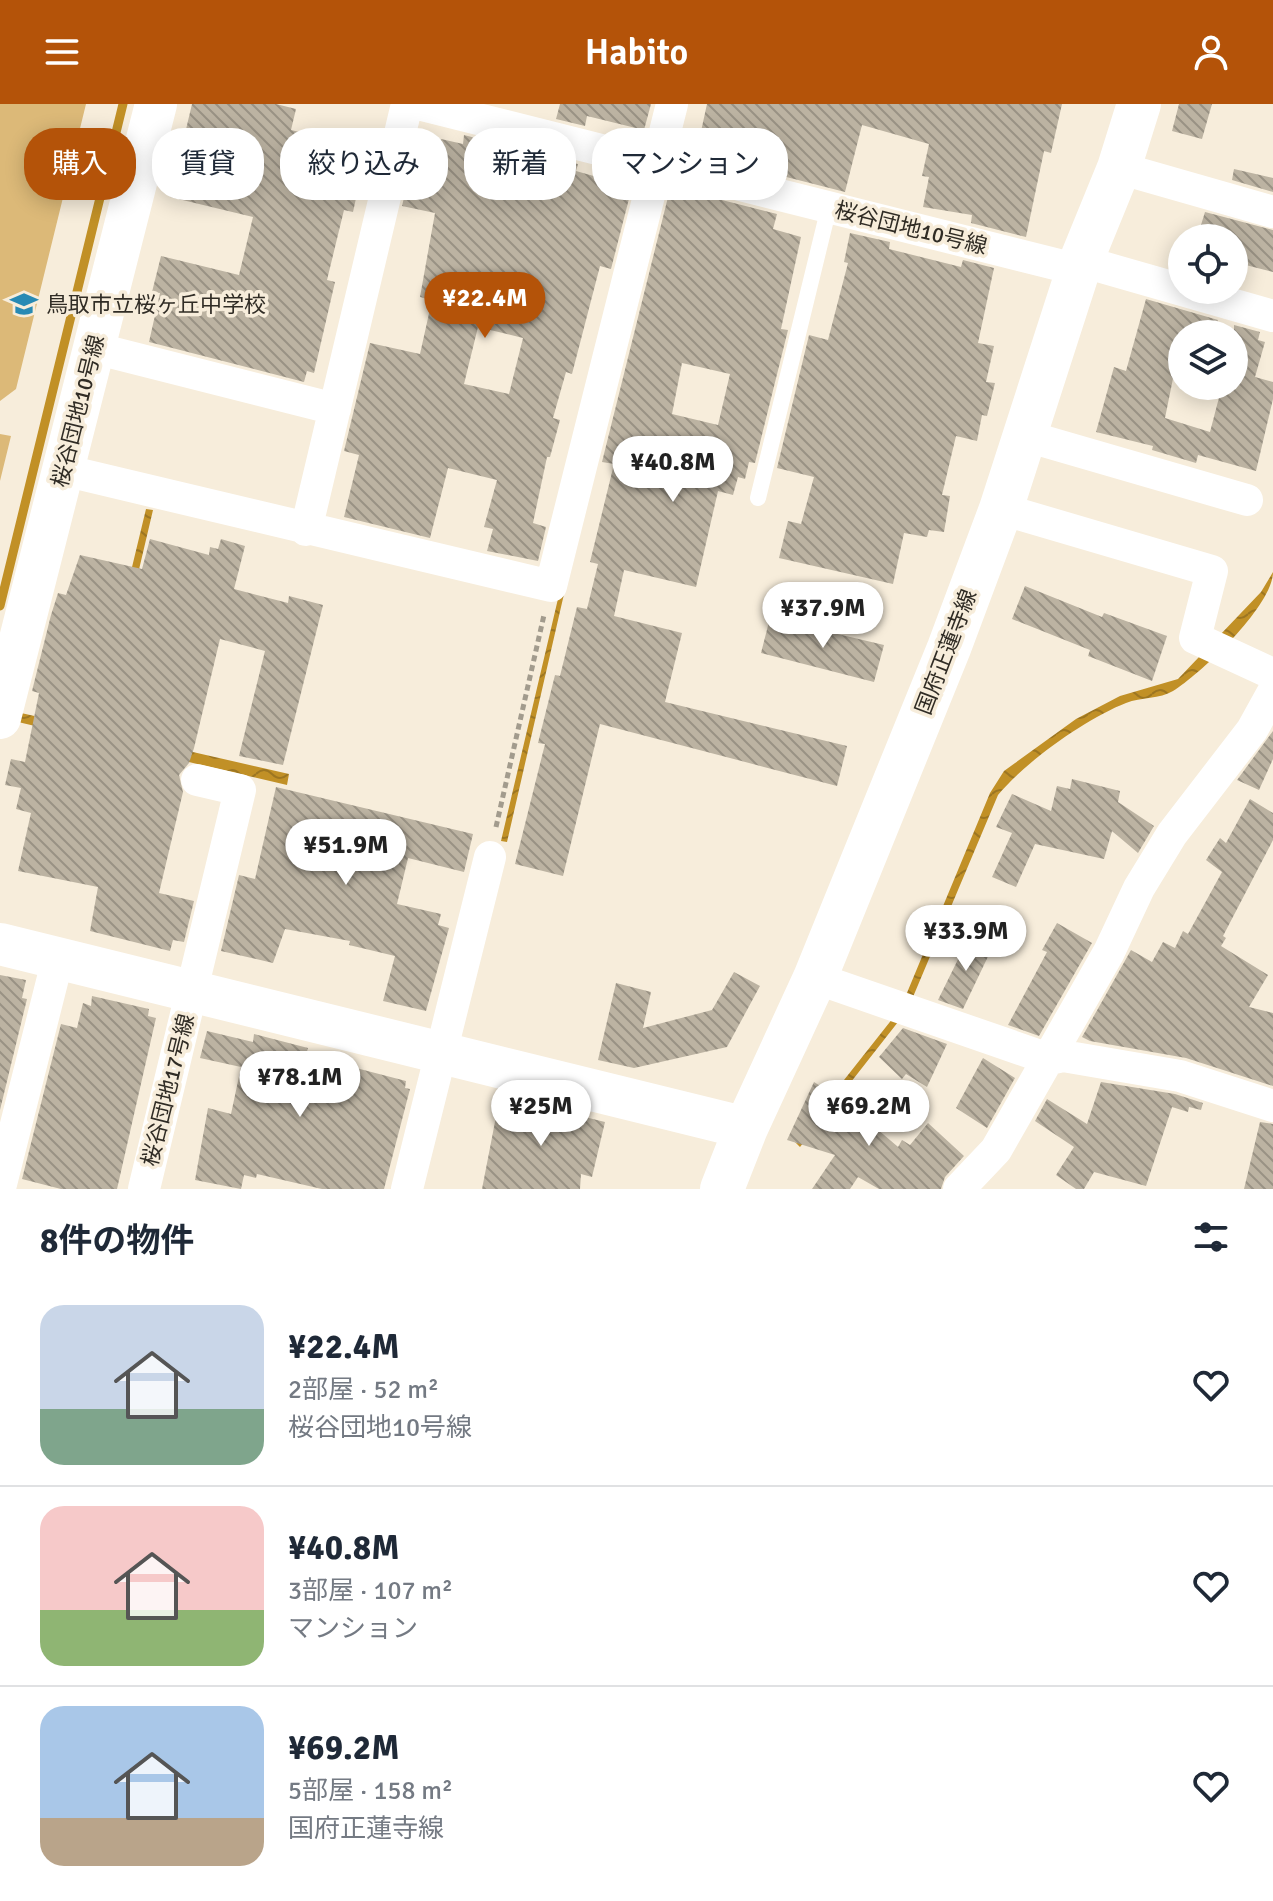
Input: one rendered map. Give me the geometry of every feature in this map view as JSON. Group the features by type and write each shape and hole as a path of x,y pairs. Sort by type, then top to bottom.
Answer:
{"main road":[{"name":"国府正蓮寺線","path":"722,1189 746,1128 815,978 949,648 1001,509 1080,265 1119,168 1139,104"}],"street":[{"name":"桜谷団地10号線","path":"0,718 156,104"},
{"path":"306,530 407,104"},
{"name":"桜谷団地10号線","path":"418,104 592,147"},
{"path":"665,128 672,104"},
{"path":"1119,168 1273,212"},
{"name":"桜谷団地10号線","path":"788,197 1080,265 1273,316"},
{"path":"63,470 551,586 646,200"},
{"path":"94,348 335,409"},
{"path":"1026,436 1247,500"},
{"path":"1001,509 1212,571 1195,638 1273,674"},
{"path":"959,1189 996,1150 1109,952 1139,888 1172,834 1252,730 1273,692"},
{"name":"桜谷団地17号線","path":"144,1189 240,790 197,780"},
{"path":"407,1189 490,857"},
{"path":"0,944 746,1128"},
{"path":"0,1188 58,958"},
{"path":"815,978 1049,1059 1063,1056 1095,1060 1180,1076 1273,1106"}],"lane":[{"path":"758,498 829,207"}],"path":[{"path":"490,857 551,586"}],"shaded area":[{"path":"0,104 86,104 80,128 24,128 24,200 62,200 16,389 0,401"},
{"path":"0,434 11,436 0,481"}],"water":[{"path":"589,467 593,468 507,842 501,841"},
{"path":"146,509 153,510 101,731 289,774 287,785 18,722 21,713 93,729"},
{"path":"1273,572 1270,586 1249,619 1186,682 1168,694 1126,703 1093,719 1040,755 998,795 910,1004 904,1000 990,793 1004,771 1076,719 1120,696 1178,679 1261,592"},
{"path":"893,1018 898,1022 800,1147 795,1142"}],"building":[{"path":"192,104 276,104 296,109 291,128 280,128 280,200 356,200 353,212 344,210 327,280 335,282 314,373 307,371 304,382 149,342 160,293 152,292 161,256 239,275 253,217 182,200 264,200 264,128 186,128"},
{"path":"560,104 651,104 645,128 587,116 585,126 556,119"},
{"path":"707,104 1062,104 1051,153 1044,151 1026,237 971,223 972,215 923,207 929,177 922,176 929,144 862,125 845,192 788,177 788,128 702,128"},
{"path":"1179,104 1212,104 1202,139 1172,131"},
{"path":"464,135 464,200 576,200 576,171 592,176 592,200 629,200 611,269 600,266 572,374 566,372 553,418 560,420 550,457 547,457 533,523 546,527 538,561 487,551 493,529 484,527 497,480 448,468 430,538 344,517 359,455 344,451 370,343 420,354 432,300 420,297 435,213 402,206 403,200 448,200 448,141 463,144","holes":["478,327 523,338 509,394 464,384"]},
{"path":"1234,169 1273,178 1273,192 1232,180"},
{"path":"667,200 722,200 777,214 773,229 801,237 781,329 788,330 755,463 749,462 745,479 738,477 733,495 718,491 696,587 624,570 614,616 682,633 665,702 847,746 837,786 600,724 563,876 515,864 545,744 538,743 555,675 560,676 577,607 587,609 598,564 590,562 614,464 602,462","holes":["682,363 730,374 718,425 672,414"]},
{"path":"1205,212 1273,230 1273,272 1248,266 1248,224 1201,224"},
{"path":"850,233 890,242 889,249 961,267 963,260 994,268 978,343 994,346 986,382 995,383 987,416 982,415 977,441 956,436 942,495 950,496 944,532 929,530 927,537 904,533 893,584 779,558 788,521 801,524 814,477 777,468 809,335 828,340 848,263 844,262"},
{"path":"1146,299 1218,320 1168,320 1169,400 1165,418 1210,432 1218,400 1248,400 1248,329 1260,332 1258,340 1265,342 1255,377 1273,382 1273,399 1256,471 1198,455 1196,463 1152,450 1153,446 1096,432 1114,367 1126,371"},
{"path":"150,539 209,555 210,547 218,549 221,539 245,546 234,589 288,603 289,596 323,605 283,765 239,756 265,651 220,639 194,748 189,763 179,775 183,792 159,893 194,901 184,942 173,940 170,951 90,931 98,887 18,871 31,813 16,809 21,788 5,785 11,759 25,762 39,693 32,691 51,615 58,593 66,595 80,555 142,569"},
{"path":"1025,586 1102,617 1104,613 1167,636 1152,681 1088,656 1090,650 1012,619"},
{"path":"770,618 884,645 874,682 761,653"},
{"path":"1273,731 1273,759 1259,790 1237,780"},
{"path":"1072,779 1120,791 1118,802 1154,826 1138,853 1112,831 1104,859 1035,844 1016,887 992,877 1012,833 996,827 1012,794 1051,811 1057,786 1070,789"},
{"path":"276,787 473,834 464,872 408,858 397,904 441,914 438,925 449,928 426,1011 383,1001 395,956 349,945 350,941 285,929 273,963 221,951 239,875 255,879"},
{"path":"1250,799 1273,813 1273,840 1223,936 1226,938 1221,946 1268,975 1249,1007 1273,1013 1273,1086 1186,1058 1082,1037 1131,950 1152,962 1163,942 1175,948 1183,931 1188,934 1222,872 1206,860 1220,838 1226,843"},
{"path":"1057,923 1092,943 1039,1036 1008,1025 1047,952 1042,950"},
{"path":"970,935 993,946 963,1009 938,1000"},
{"path":"734,972 760,986 727,1047 634,1068 598,1060 616,983 651,992 643,1028 712,1010"},
{"path":"0,975 26,980 22,998 27,999 0,1110"},
{"path":"92,996 149,1009 148,1016 156,1018 117,1189 61,1189 22,1179 61,1024 77,1028 83,1003 91,1006"},
{"path":"903,1028 947,1044 927,1087 906,1074 902,1079 879,1057"},
{"path":"207,1031 253,1042 254,1034 308,1048 306,1055 406,1081 405,1088 410,1089 384,1189 322,1189 257,1174 256,1178 244,1175 241,1189 195,1180 208,1108 231,1114 241,1067 200,1058"},
{"path":"983,1058 1015,1078 987,1128 956,1108"},
{"path":"814,1082 847,1103 898,1147 902,1140 910,1145 928,1123 964,1156 945,1177 941,1189 879,1189 858,1177 850,1189 812,1189 835,1155 787,1140"},
{"path":"1101,1082 1175,1094 1203,1103 1201,1110 1189,1107 1188,1112 1172,1107 1146,1186 1094,1172 1084,1189 1076,1189 1056,1175 1074,1147 1035,1121 1047,1099 1087,1124"},
{"path":"500,1096 605,1122 592,1177 581,1174 580,1189 482,1189"},
{"path":"1260,1122 1273,1124 1273,1189 1244,1189"}],"waterway":[{"path":"0,606 123,104"}],"place":[{"name":"鳥取市立桜ヶ丘中学校","path":"24,304"}]}
